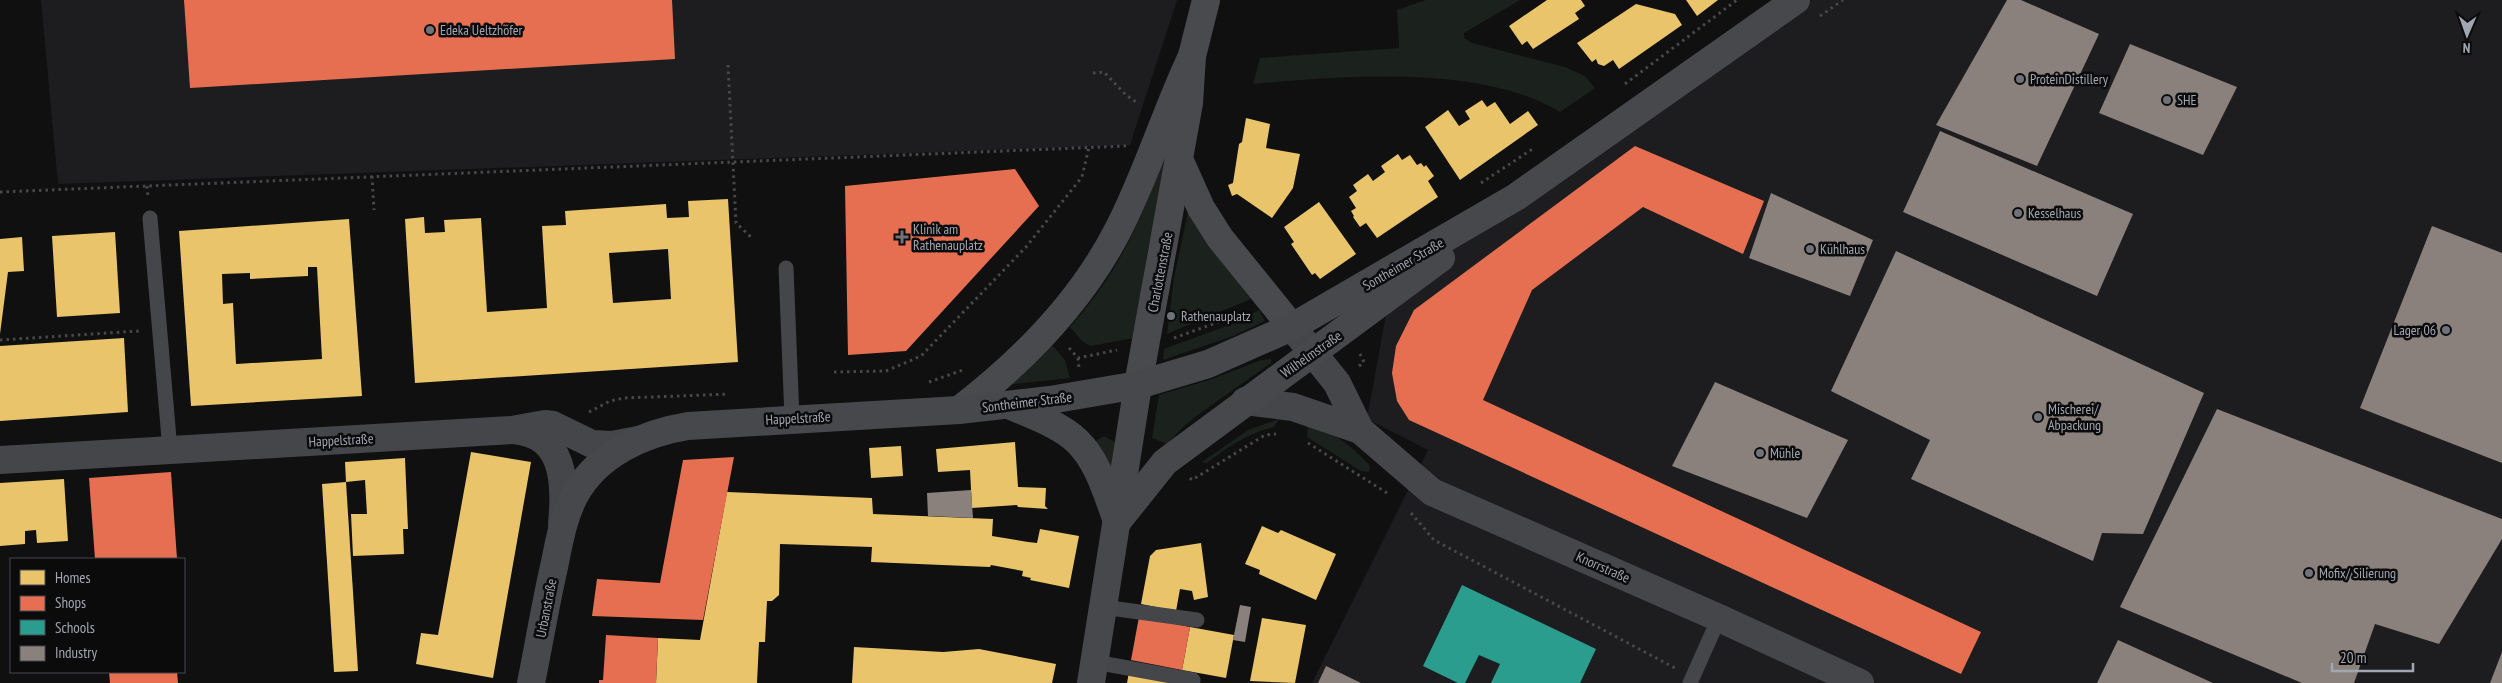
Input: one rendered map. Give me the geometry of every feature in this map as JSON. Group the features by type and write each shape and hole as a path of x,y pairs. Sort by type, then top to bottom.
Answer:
{"main road":[{"name":"Charlottenstraße","path":"1138,385 1190,103 1192,56 1206,0"},
{"name":"Sontheimer Straße","path":"959,410 1083,396 1138,385 1208,364 1292,327 1516,197 1796,0"},
{"name":"Charlottenstraße","path":"1154,144 1170,101 1192,56"},
{"path":"959,410 1023,355 1051,326 1096,269 1118,229 1154,144"},
{"path":"1179,159 1201,208 1220,238 1292,327"},
{"name":"Wilhelmstraße","path":"1117,522 1165,462 1245,401 1405,286 1482,227 1516,197"},
{"name":"Wilhelmstraße","path":"1093,673 1138,385"},
{"path":"1008,405 1046,422 1077,441 1100,477 1117,522"},
{"name":"Happelstraße","path":"562,532 575,495 585,480 609,456 640,440 670,429 792,418 959,410"},
{"name":"Urbanstraße","path":"531,683 562,532"}],"street":[{"name":"Knorrstraße","path":"1292,327 1337,383 1360,430"},
{"name":"Knorrstraße","path":"1245,401 1293,407 1360,430 1432,492 1719,618 1860,683"},
{"name":"Happelstraße","path":"0,460 512,430 545,424 553,425 592,444 612,445 640,440"},
{"name":"Happelstraße","path":"512,430 539,437 555,455 561,471 564,488 562,532"}],"lane":[{"path":"150,218 170,450"},
{"path":"786,268 792,418"},
{"path":"1104,607 1197,620"},
{"path":"1691,680 1719,618"},
{"path":"1093,673 1193,680"}],"path":[{"path":"1623,85 1737,0"},
{"path":"728,65 735,162 736,223 752,238"},
{"path":"1093,72 1104,72 1126,95 1138,104"},
{"path":"0,192 1154,144"},
{"path":"1473,188 1537,146"},
{"path":"834,372 886,372 921,356 1031,240 1082,177 1089,147"},
{"path":"372,176 374,210"},
{"path":"1051,326 1078,358 1187,335 1246,312 1275,304"},
{"path":"0,340 159,330"},
{"path":"926,384 972,367"},
{"path":"1302,440 1369,480 1390,495"},
{"path":"1405,506 1434,540 1691,680"}],"shaded area":[{"path":"41,0 1177,0 1130,145 58,184"},
{"path":"1426,0 1520,0 1464,33 1464,38 1472,43 1565,67 1585,76 1595,88 1560,112 1528,97 1491,86 1452,80 1411,77 1369,77 1253,84 1260,58 1399,48 1397,10"},
{"path":"1812,0 2502,0 2502,683 1312,683 1428,450 1367,419 1390,293 1681,79"},
{"path":"1171,151 1147,254 1134,338 1090,346 1082,341 1070,327 1101,288 1114,267 1137,224 1164,154"},
{"path":"1189,207 1218,256 1251,299 1167,334 1174,278"},
{"path":"1259,310 1265,321 1233,336 1163,360 1164,349 1232,324"},
{"path":"1052,345 1065,360 1070,378 1008,385"},
{"path":"1271,359 1271,363 1184,426 1167,444 1152,438 1159,395 1212,379 1261,360"},
{"path":"1279,419 1274,427 1239,441 1207,463 1202,462 1248,430"},
{"path":"1308,422 1326,430 1349,446 1370,466 1369,472 1361,471 1307,437"},
{"path":"1104,436 1120,445 1113,472 1094,442"}],"building: Homes":[{"path":"1547,0 1581,0 1585,6 1575,13 1579,19 1533,49 1527,41 1522,45 1509,26"},
{"path":"1686,0 1718,0 1697,16"},
{"path":"1636,4 1675,14 1682,25 1619,69 1613,60 1604,66 1598,64 1596,59 1592,62 1577,43"},
{"path":"1482,100 1487,107 1495,102 1510,124 1528,111 1538,125 1460,180 1425,127 1448,110 1459,126 1470,119 1465,111"},
{"path":"1246,118 1270,124 1266,148 1300,154 1293,188 1272,218 1237,194 1232,196 1228,185 1233,183 1239,144 1242,142"},
{"path":"1398,154 1402,160 1410,155 1417,165 1421,163 1424,167 1426,165 1434,176 1428,181 1438,197 1377,238 1366,223 1360,227 1353,217 1351,211 1356,208 1349,197 1357,191 1353,185 1368,174 1373,181 1385,172 1381,166"},
{"path":"728,199 738,362 415,383 405,219 424,217 425,233 445,232 444,220 481,218 487,312 547,308 542,226 566,225 565,211 666,204 667,218 689,217 688,201","holes":["668,249 671,299 613,303 609,253"]},
{"path":"1319,202 1356,254 1320,279 1315,273 1312,275 1291,244 1294,242 1284,227"},
{"path":"349,219 362,396 191,406 179,231","holes":["308,267 317,267 322,359 236,364 233,303 223,304 222,274 250,273 250,279 308,276"]},
{"path":"115,232 120,313 57,317 52,236"},
{"path":"22,237 24,271 8,272 0,334 0,239"},
{"path":"124,338 128,412 0,421 0,346"},
{"path":"1015,442 1018,487 1046,488 1045,506 1048,509 1018,507 1017,505 972,508 970,470 938,472 936,449"},
{"path":"901,446 903,476 871,478 869,448"},
{"path":"471,452 531,462 493,678 416,664 421,633 438,635"},
{"path":"405,458 408,529 403,529 404,554 353,556 351,514 367,514 365,480 346,482 345,462"},
{"path":"64,479 68,541 37,543 36,530 25,531 25,544 0,546 0,483"},
{"path":"346,482 358,671 334,672 322,484"},
{"path":"727,492 872,498 873,514 993,519 992,536 1028,542 1037,543 1040,529 1079,536 1069,588 1030,580 1031,578 1022,576 1023,571 991,565 990,567 871,562 872,547 780,544 779,595 772,601 767,601 765,642 759,642 757,683 656,683 658,638 700,640"},
{"path":"1262,526 1278,533 1281,530 1336,554 1316,600 1259,574 1260,570 1245,564"},
{"path":"1201,543 1208,597 1194,600 1192,591 1180,589 1176,611 1141,604 1150,556 1156,550"},
{"path":"1262,618 1306,625 1295,683 1250,681"},
{"path":"1190,627 1234,635 1226,678 1182,670"},
{"path":"854,647 943,652 979,649 1056,664 1052,683 852,683"},
{"path":"1129,672 1185,683 1127,683"}],"building: Shops":[{"name":"Edeka Ueltzhöfer","path":"184,0 672,0 675,59 190,88"},
{"path":"1635,146 1764,201 1743,254 1643,207 1532,290 1483,400 1981,632 1961,674 1409,420 1397,401 1392,373 1396,346 1414,310"},
{"path":"1015,169 1039,206 906,351 848,355 845,186"},
{"path":"734,457 703,620 592,616 597,579 660,583 683,460"},
{"path":"171,472 177,558 95,558 89,478"},
{"path":"1139,617 1190,627 1182,670 1131,660"},
{"path":"606,635 658,638 656,683 599,683 599,680 603,680"},
{"path":"109,673 177,673 178,683 110,683"}],"building: Schools":[{"path":"1462,585 1596,649 1580,683 1491,683 1500,664 1479,655 1465,683 1458,683 1423,666"}],"building: Industry":[{"name":"ProteinDistillery","path":"2007,0 2021,0 2099,34 2037,166 1936,125"},
{"name":"SHE","path":"2130,44 2237,87 2203,155 2099,113"},
{"name":"Kesselhaus","path":"1940,131 2133,214 2097,296 1903,212"},
{"name":"Kühlhaus","path":"1771,193 1873,240 1850,296 1749,258"},
{"name":"Lager 06","path":"2432,226 2502,253 2502,463 2360,408"},
{"name":"Mischerei/ Abpackung","path":"1896,251 2204,393 2143,534 2102,533 2093,561 1911,479 1930,440 1831,391"},
{"name":"Mühle","path":"1715,382 1848,440 1807,518 1672,466"},
{"name":"Mofix/ Silierung","path":"2217,409 2502,519 2502,539 2439,644 2375,624 2354,683 2302,683 2120,607"},
{"path":"971,490 973,518 928,516 927,493"},
{"path":"1240,605 1251,607 1245,642 1233,640"},
{"path":"2118,640 2213,683 2097,683"},
{"path":"2502,652 2502,683 2490,683"},
{"path":"1326,666 1361,683 1318,683"}],"place":[{"name":"Edeka Ueltzhöfer","path":"430,30"},
{"name":"ProteinDistillery","path":"2020,79"},
{"name":"SHE","path":"2167,100"},
{"name":"Kesselhaus","path":"2018,213"},
{"name":"Klinik am Rathenauplatz","path":"902,237"},
{"name":"Kühlhaus","path":"1810,249"},
{"name":"Rathenauplatz","path":"1171,316"},
{"name":"Lager 06","path":"2446,330"},
{"name":"Mischerei/ Abpackung","path":"2038,417"},
{"name":"Mühle","path":"1760,453"},
{"name":"Mofix/ Silierung","path":"2309,573"}]}
